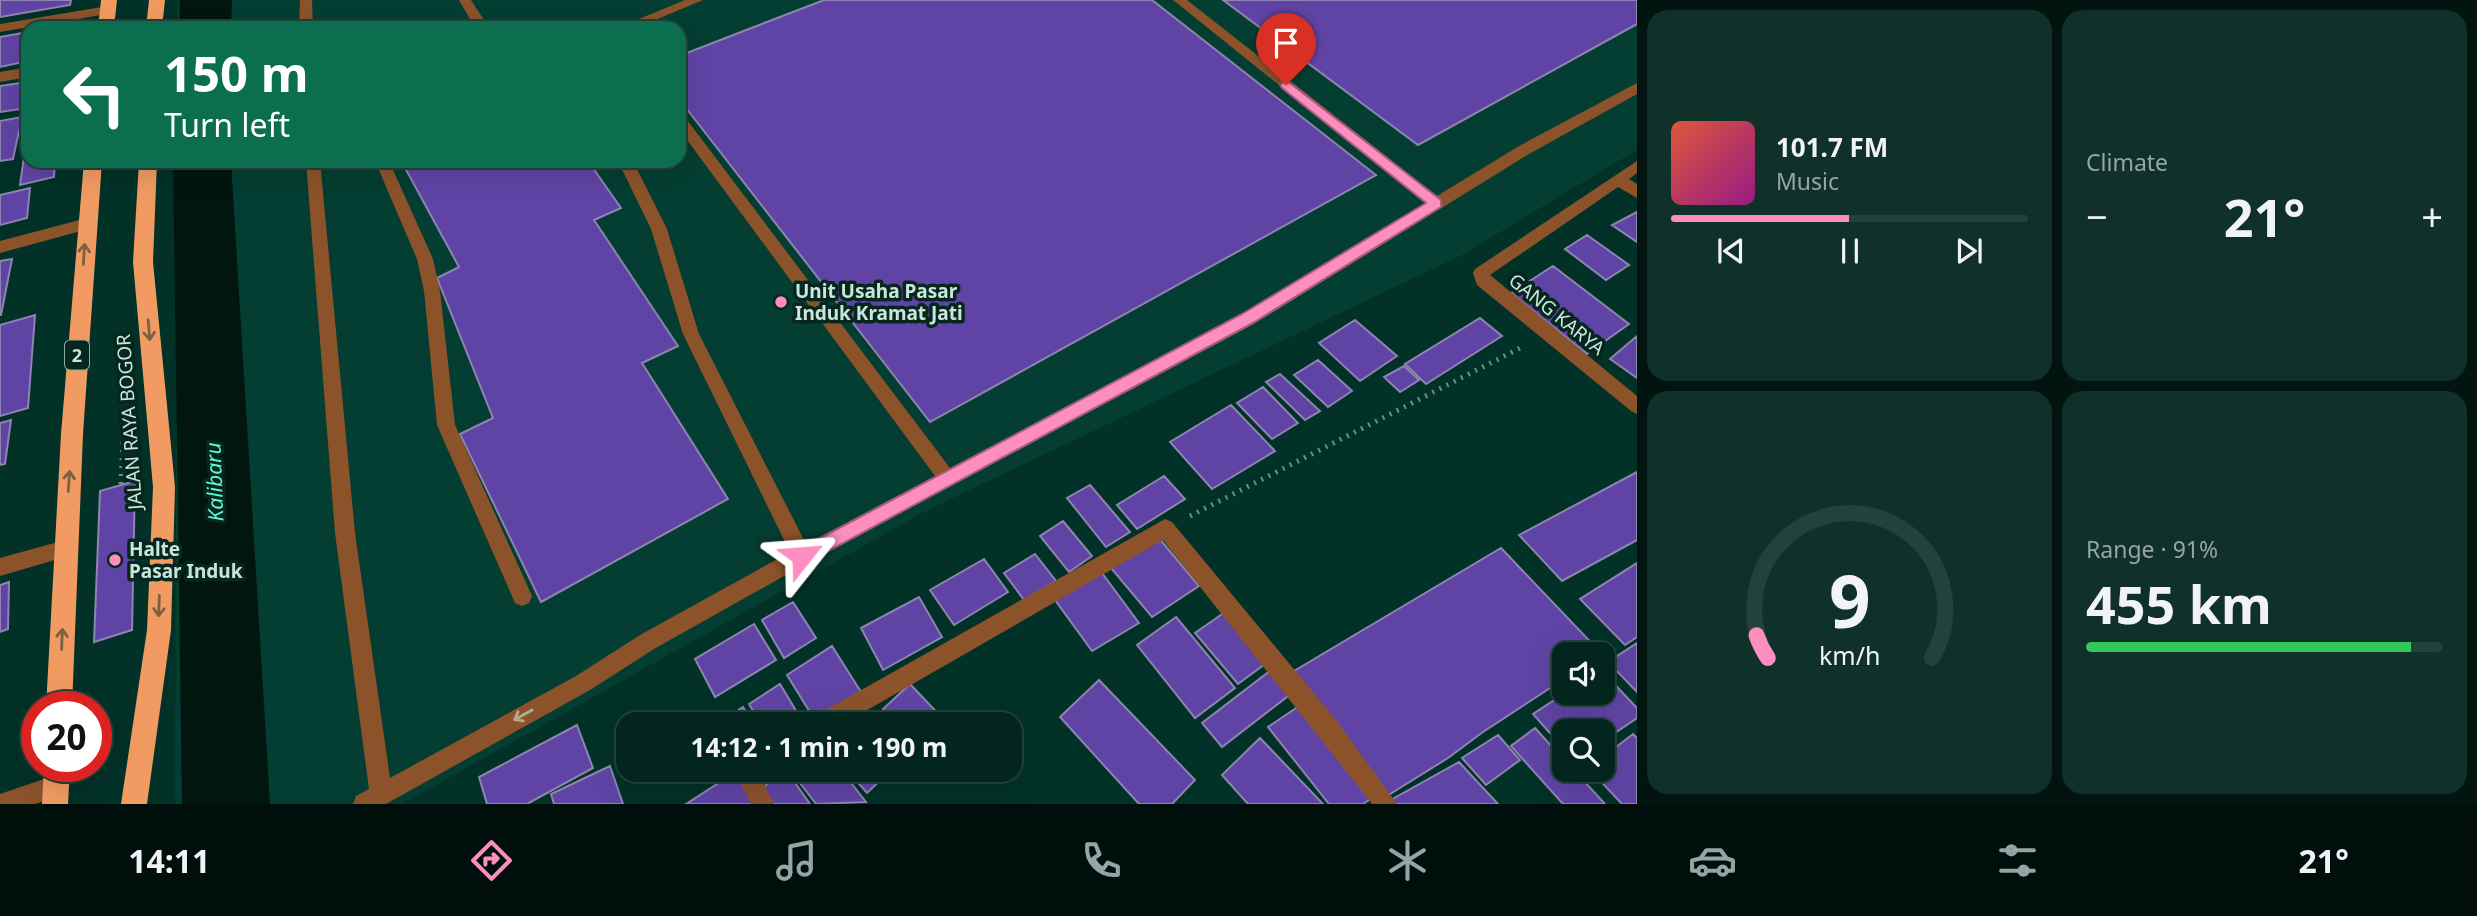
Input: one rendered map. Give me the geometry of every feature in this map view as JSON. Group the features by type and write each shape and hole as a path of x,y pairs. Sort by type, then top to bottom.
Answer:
{"highway":[{"path":"156,21 157,0"},
{"name":"2","path":"60,691 65,550 92,168"},
{"name":"JALAN RAYA BOGOR","path":"134,804 159,630 164,487 143,262 148,168"}],"street":[{"path":"306,0 306,21"},
{"path":"465,0 478,21"},
{"path":"642,21 697,0"},
{"path":"1179,0 1436,203"},
{"path":"33,21 108,5"},
{"path":"0,28 21,24"},
{"path":"0,77 21,73"},
{"path":"314,168 345,533 372,798 583,682 647,642 802,556 1248,319 1524,150 1637,88"},
{"path":"686,128 948,479"},
{"path":"1637,166 1618,179 1637,192"},
{"path":"385,168 425,259 432,291 446,425 522,596"},
{"path":"629,168 659,229 691,334 802,556"},
{"name":"GANG KARYA","path":"1618,179 1481,273 1483,281 1637,406"},
{"path":"0,247 87,225"},
{"path":"845,712 1165,528 1328,728 1386,804"},
{"path":"0,567 65,550"},
{"path":"751,782 763,804"},
{"path":"3,804 56,786"}],"path":[{"path":"1165,528 1548,334"},
{"path":"121,484 125,405"}],"shaded area":[{"name":"Unit Usaha Pasar Induk Kramat Jati","path":"177,0 1637,0 1637,150 1462,255 926,511 402,804 175,804 177,168 686,168 686,21 177,21"}],"building":[{"path":"0,0 71,0 70,5 0,17"},
{"path":"824,0 1152,0 1376,175 930,422 686,108 686,53"},
{"path":"1223,0 1637,0 1637,24 1418,145"},
{"path":"21,33 21,62 0,67 0,37"},
{"path":"21,83 21,109 0,112 0,86"},
{"path":"21,117 13,159 0,161 0,121"},
{"path":"22,168 55,168 54,177 20,185"},
{"path":"405,168 593,168 621,208 594,220 678,346 642,363 728,499 541,602 460,434 493,418 437,278 459,267"},
{"path":"30,188 27,218 0,225 0,195"},
{"path":"1637,212 1637,242 1612,225"},
{"path":"1587,235 1629,265 1606,280 1565,249"},
{"path":"12,259 1,315 0,315 0,261"},
{"path":"1553,266 1629,324 1587,354 1511,293"},
{"path":"35,315 28,408 0,416 0,325"},
{"path":"1480,318 1502,336 1426,384 1405,364"},
{"path":"1355,320 1397,356 1360,381 1319,343"},
{"path":"1637,336 1637,378 1610,359"},
{"path":"1318,360 1352,391 1328,407 1294,375"},
{"path":"1404,366 1419,380 1400,392 1384,377"},
{"path":"1280,374 1320,411 1305,420 1266,382"},
{"path":"1263,387 1298,423 1272,439 1237,403"},
{"path":"1231,405 1275,451 1212,489 1170,442"},
{"path":"11,420 5,464 0,465 0,423"},
{"path":"1637,472 1637,540 1562,581 1519,535"},
{"path":"1164,476 1185,499 1137,529 1117,505"},
{"name":"Halte Pasar Induk","path":"135,481 132,630 94,642 100,491"},
{"path":"1090,485 1130,532 1106,547 1067,498"},
{"path":"1063,521 1092,556 1069,572 1040,536"},
{"path":"1158,537 1199,586 1152,617 1111,568"},
{"path":"1501,548 1591,642 1552,642 1552,687 1387,796 1289,674"},
{"path":"1035,554 1056,581 1024,600 1004,573"},
{"path":"984,559 1008,592 954,625 930,590"},
{"path":"1637,563 1637,637 1625,645 1580,599"},
{"path":"1102,573 1139,623 1092,651 1055,600"},
{"path":"9,582 8,629 0,632 0,585"},
{"path":"919,597 942,637 883,670 861,628"},
{"path":"793,602 816,638 784,658 762,620"},
{"path":"1225,612 1269,661 1238,684 1195,633"},
{"path":"1176,617 1235,688 1195,718 1137,645"},
{"path":"754,624 776,660 715,697 695,659"},
{"path":"1637,643 1637,692 1615,669 1615,657"},
{"path":"832,646 861,692 831,712 810,712 787,675"},
{"path":"1275,667 1296,690 1222,747 1202,723"},
{"path":"1099,680 1195,780 1172,804 1139,804 1060,717"},
{"path":"780,684 797,712 754,712 749,704"},
{"path":"910,684 937,712 886,712 883,709"},
{"path":"1615,685 1637,708 1637,718 1615,733 1615,719 1552,719 1552,735 1533,714 1552,702 1552,705 1615,705"},
{"path":"1302,704 1376,795 1363,804 1329,804 1268,727"},
{"path":"577,725 593,768 527,804 487,804 479,777"},
{"path":"1535,728 1552,747 1552,782 1585,782 1605,804 1563,804 1511,746"},
{"path":"1633,734 1637,738 1637,804 1622,804 1601,782 1615,782 1615,748"},
{"path":"1498,735 1520,760 1486,785 1462,758"},
{"path":"1260,738 1323,804 1248,804 1222,775"},
{"path":"1459,762 1498,804 1392,804 1389,801"},
{"path":"610,766 623,804 554,804 551,794"},
{"path":"720,782 745,782 757,804 686,804"},
{"path":"770,782 794,782 810,804 768,804 759,791"},
{"path":"799,782 850,782 866,802 816,804"},
{"path":"857,782 878,782 867,793"}],"waterway":[{"name":"Kalibaru","path":"205,21 206,0"},
{"name":"Kalibaru","path":"202,168 226,804"}],"place":[{"name":"Unit Usaha Pasar Induk Kramat Jati","path":"781,302"},
{"name":"Halte Pasar Induk","path":"115,560"}],"route":[{"path":"802,556 1248,319 1436,203 1286,85"}]}
